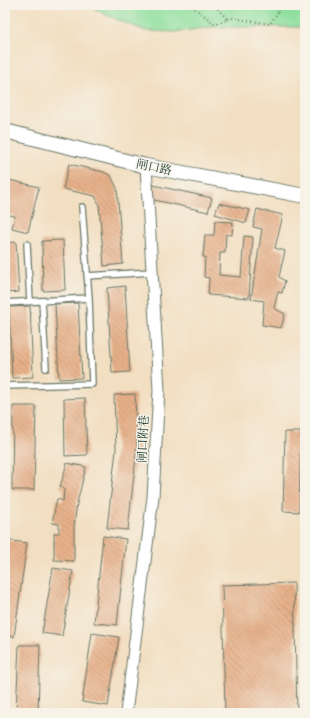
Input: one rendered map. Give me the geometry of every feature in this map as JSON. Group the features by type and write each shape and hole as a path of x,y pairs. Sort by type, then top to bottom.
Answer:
{"street":[{"name":"闸口路","path":"5,131 146,166 305,196"},
{"name":"闸口附巷","path":"126,713 153,496 159,390 146,166"}],"lane":[{"path":"5,386 92,384 89,298 82,207"},
{"path":"28,244 30,301"},
{"path":"87,276 152,272"},
{"path":"5,302 89,298"},
{"path":"42,301 46,368"}],"path":[{"path":"193,5 193,7 215,24 232,18 270,24 283,5"},
{"path":"215,6 228,20"}],"green space":[{"path":"90,5 305,5 305,27 211,27 175,32 146,31 104,14"}],"building":[{"path":"69,164 104,172 111,176 117,188 123,264 104,266 99,204 95,196 63,189"},
{"path":"5,179 39,187 28,232 12,228 15,216 5,214"},
{"path":"153,185 212,198 208,212 150,199"},
{"path":"219,203 250,210 246,223 215,214"},
{"path":"257,209 283,215 275,248 285,251 279,277 285,281 282,293 278,292 274,308 285,314 281,328 262,325 264,301 251,299 262,229 253,227"},
{"path":"215,221 233,222 232,235 226,234 225,253 220,253 219,275 241,277 244,236 253,237 249,298 208,295 209,278 204,277 205,257 203,257 205,235 214,235"},
{"path":"63,240 65,290 43,291 42,241"},
{"path":"16,242 19,292 5,293 5,243"},
{"path":"125,286 130,372 112,373 107,288"},
{"path":"78,303 82,378 59,379 55,304"},
{"path":"30,306 33,377 12,378 9,307"},
{"path":"135,394 137,447 128,530 107,528 116,450 114,395"},
{"path":"85,398 87,455 65,456 64,399"},
{"path":"13,406 36,406 34,490 12,490"},
{"path":"285,432 301,432 299,512 283,511"},
{"path":"67,463 86,467 77,503 74,526 74,561 54,560 54,533 59,533 59,524 52,523 57,499 63,501 64,489 60,487"},
{"path":"103,536 126,539 117,625 94,623"},
{"path":"5,540 27,543 14,637 5,635"},
{"path":"53,568 73,571 62,636 42,633"},
{"path":"294,583 297,713 225,713 222,585"},
{"path":"92,633 119,637 108,706 82,702"},
{"path":"19,645 40,645 38,713 16,713"}]}
